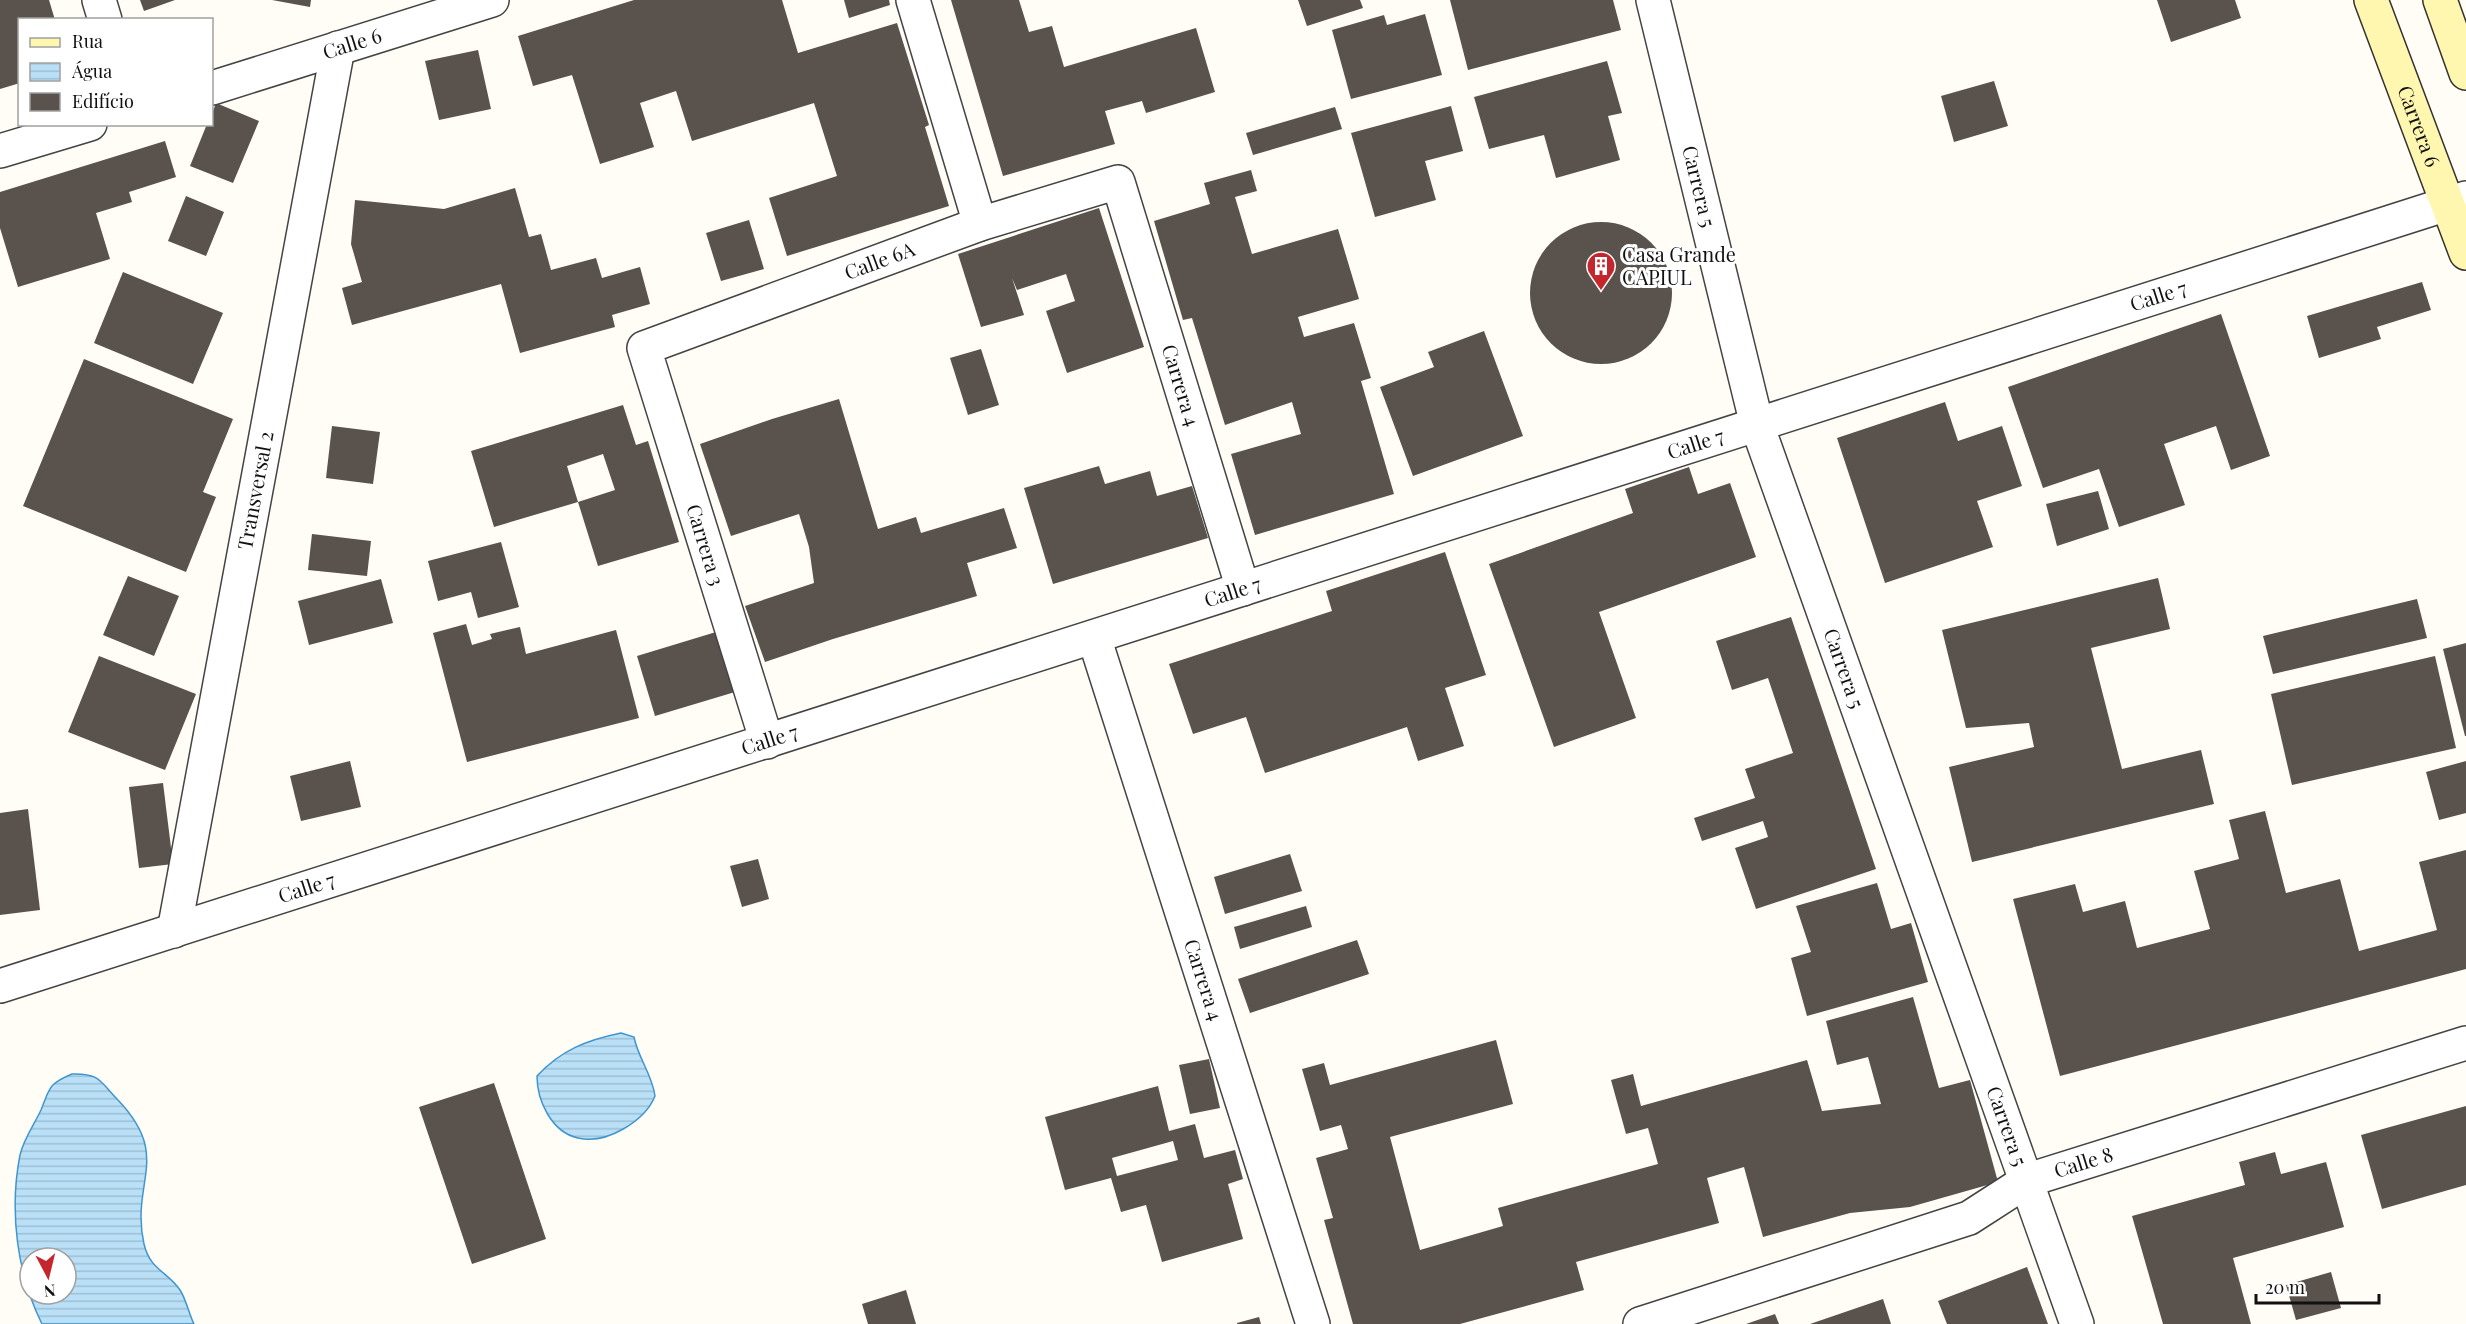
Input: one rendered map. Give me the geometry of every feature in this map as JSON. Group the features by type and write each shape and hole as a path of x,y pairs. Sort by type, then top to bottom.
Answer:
{"main road":[{"name":"Carrera 6","path":"2371,0 2457,202 2466,253"},
{"path":"2440,0 2466,73"}],"street":[{"path":"99,0 104,18"},
{"name":"Calle 6","path":"213,87 492,0"},
{"path":"913,0 980,224"},
{"name":"Carrera 5","path":"1653,0 1757,425 2028,1180 2077,1324"},
{"name":"Transversal 2","path":"174,931 338,48"},
{"path":"0,151 83,126"},
{"name":"Calle 6A","path":"644,348 980,224 1118,182"},
{"name":"Carrera 4","path":"1118,182 1243,589"},
{"name":"Calle 7","path":"0,986 2457,202"},
{"name":"Carrera 3","path":"644,348 767,742"},
{"name":"Carrera 4","path":"1094,637 1313,1324"},
{"name":"Calle 8","path":"1640,1324 1969,1218 2028,1180 2466,1043"}],"water":[{"path":"621,1033 634,1037 655,1096 643,1114 634,1122 612,1134 589,1139 568,1135 547,1114 540,1095 537,1076 555,1059 575,1047"},
{"path":"72,1074 94,1077 134,1119 143,1137 146,1154 141,1222 144,1244 150,1259 180,1290 194,1324 42,1324 33,1306 78,1306 78,1246 19,1246 18,1242 15,1198 20,1155 48,1092 54,1084"}],"building":[{"path":"0,0 49,0 54,18 18,18 18,84 0,89"},
{"path":"140,0 175,0 144,11"},
{"path":"272,0 311,0 310,7"},
{"path":"634,0 782,0 798,53 897,23 929,125 925,127 949,206 787,256 769,198 837,176 814,103 692,141 676,91 640,103 654,147 600,164 572,75 533,86 518,36"},
{"path":"844,0 889,0 890,5 849,18"},
{"path":"951,0 1019,0 1029,32 1052,26 1064,67 1196,28 1215,92 1146,113 1142,101 1105,111 1115,144 1003,176"},
{"path":"1298,0 1360,0 1363,8 1307,26"},
{"path":"1450,0 1613,0 1621,30 1468,70"},
{"path":"2157,0 2235,0 2241,18 2171,42"},
{"path":"1425,14 1442,75 1351,99 1332,30 1384,15 1387,25"},
{"path":"478,50 491,109 439,120 425,61"},
{"path":"1607,61 1622,113 1608,116 1620,160 1556,178 1544,135 1489,149 1474,97"},
{"path":"1994,81 2008,126 1954,142 1941,96"},
{"path":"216,103 259,121 233,183 190,166 206,126 213,126 213,111"},
{"path":"1451,106 1463,151 1425,161 1436,200 1375,217 1351,133"},
{"path":"1335,107 1342,129 1253,155 1246,133"},
{"path":"165,141 176,177 129,192 132,202 96,213 110,259 18,287 0,228 0,192"},
{"path":"1251,170 1257,191 1235,197 1252,254 1338,229 1359,299 1298,317 1304,337 1354,323 1371,378 1361,381 1394,494 1255,535 1231,454 1301,434 1292,402 1225,425 1192,318 1183,320 1154,221 1210,204 1204,183"},
{"path":"515,188 529,237 541,234 551,270 596,258 602,278 640,267 650,304 612,315 615,327 520,353 501,284 352,325 342,288 362,282 351,244 355,200 444,209"},
{"path":"186,196 224,212 206,256 168,241"},
{"path":"1099,208 1144,347 1067,373 1046,311 1075,301 1066,274 1017,290 1012,278 1024,315 981,327 958,254"},
{"path":"749,220 764,269 721,281 706,233"},
{"name":"Casa Grande CAPIUL","path":"1601,222 1628,228 1651,243 1666,266 1672,293 1666,320 1651,343 1628,358 1601,364 1574,358 1551,343 1536,320 1530,293 1536,266 1551,243 1574,228"},
{"path":"123,272 223,313 193,384 94,343"},
{"path":"2422,282 2431,310 2377,327 2381,339 2319,358 2307,316"},
{"path":"2221,314 2270,456 2231,470 2216,426 2164,444 2185,505 2119,527 2099,469 2043,488 2008,387"},
{"path":"1484,331 1523,436 1413,476 1380,387 1434,367 1428,352"},
{"path":"981,349 999,405 968,415 950,358"},
{"path":"84,359 233,419 203,492 216,497 186,572 23,506"},
{"path":"839,399 878,529 916,517 921,533 1004,508 1017,548 967,563 977,596 765,662 745,606 814,583 809,547 799,514 731,536 700,444"},
{"path":"1945,402 1958,441 2002,426 2022,486 1977,501 1993,547 1885,583 1837,438"},
{"path":"623,405 636,445 648,441 679,542 598,566 578,502 494,527 471,451","holes":["603,454 615,490 578,502 567,466"]},
{"path":"332,426 380,432 373,484 326,478"},
{"path":"1099,466 1105,484 1150,471 1157,496 1192,486 1208,538 1053,584 1024,488"},
{"path":"1689,467 1698,494 1730,483 1756,557 1599,612 1636,718 1554,747 1489,564 1633,513 1625,489"},
{"path":"2098,491 2109,529 2057,546 2046,504"},
{"path":"312,534 371,541 367,576 308,570"},
{"path":"501,542 519,607 478,618 471,592 438,601 428,561"},
{"path":"1445,552 1486,675 1445,688 1464,746 1418,761 1407,727 1265,773 1246,717 1193,734 1169,664 1332,611 1326,591"},
{"path":"128,576 179,596 154,656 103,635"},
{"path":"2158,578 2170,629 2091,648 2122,769 2201,750 2214,804 1972,862 1949,767 2034,747 2029,723 1966,728 1942,630"},
{"path":"381,579 393,623 309,645 298,601"},
{"path":"2417,599 2427,638 2273,674 2263,636"},
{"path":"1791,617 1876,869 1756,909 1735,848 1768,837 1763,821 1702,841 1694,818 1755,798 1745,769 1793,753 1768,678 1732,690 1716,641"},
{"path":"466,624 472,645 492,639 490,634 520,627 526,654 616,630 639,718 467,762 433,633"},
{"path":"716,632 735,692 655,716 637,656"},
{"path":"2466,643 2466,736 2465,736 2443,649"},
{"path":"99,656 196,694 165,770 68,732"},
{"path":"2435,656 2456,748 2292,785 2271,694"},
{"path":"350,761 361,807 301,821 290,776"},
{"path":"2466,761 2466,813 2439,820 2426,772"},
{"path":"163,783 173,864 139,868 129,787"},
{"path":"28,809 40,910 0,915 0,813"},
{"path":"2265,811 2286,893 2340,879 2359,951 2437,930 2419,862 2466,850 2466,969 2060,1076 2013,899 2075,884 2083,912 2125,901 2137,948 2210,929 2194,871 2239,859 2229,820"},
{"path":"1290,854 1302,891 1225,914 1214,877"},
{"path":"758,859 769,899 742,907 730,866"},
{"path":"1877,883 1891,929 1911,923 1928,982 1807,1016 1791,958 1811,952 1796,906"},
{"path":"1306,906 1312,927 1240,949 1234,927"},
{"path":"1357,940 1369,974 1250,1013 1238,979"},
{"path":"1913,997 1939,1088 1970,1080 1998,1182 1910,1207 1850,1213 1763,1237 1744,1167 1707,1178 1719,1223 1576,1262 1584,1290 1460,1324 1353,1324 1324,1220 1333,1218 1316,1158 1348,1149 1341,1125 1320,1131 1302,1069 1324,1063 1330,1085 1496,1040 1513,1104 1390,1137 1420,1250 1503,1226 1498,1208 1658,1164 1648,1128 1626,1134 1611,1080 1633,1074 1641,1106 1807,1060 1822,1111 1881,1104 1868,1057 1837,1065 1826,1021"},
{"path":"1209,1059 1220,1108 1190,1114 1179,1065"},
{"path":"494,1083 546,1239 472,1264 419,1107"},
{"path":"1158,1086 1169,1131 1195,1124 1204,1158 1235,1150 1243,1179 1228,1184 1243,1239 1162,1262 1146,1205 1121,1212 1111,1178 1065,1190 1045,1117","holes":["1173,1141 1178,1160 1117,1176 1112,1158"]},
{"path":"2466,1106 2466,1185 2382,1209 2361,1135"},
{"path":"2275,1152 2281,1174 2326,1162 2344,1227 2233,1258 2251,1324 2163,1324 2132,1216 2245,1185 2239,1162"},
{"path":"2027,1267 2048,1324 1947,1324 1938,1301"},
{"path":"2331,1272 2341,1308 2296,1320 2286,1285"},
{"path":"906,1290 916,1324 868,1324 862,1304"},
{"path":"1883,1299 1891,1324 1810,1324"},
{"path":"1775,1314 1779,1324 1746,1324"},
{"path":"1259,1317 1261,1324 1237,1324 1237,1323"}],"place":[{"name":"Casa Grande CAPIUL","path":"1601,292"}]}
